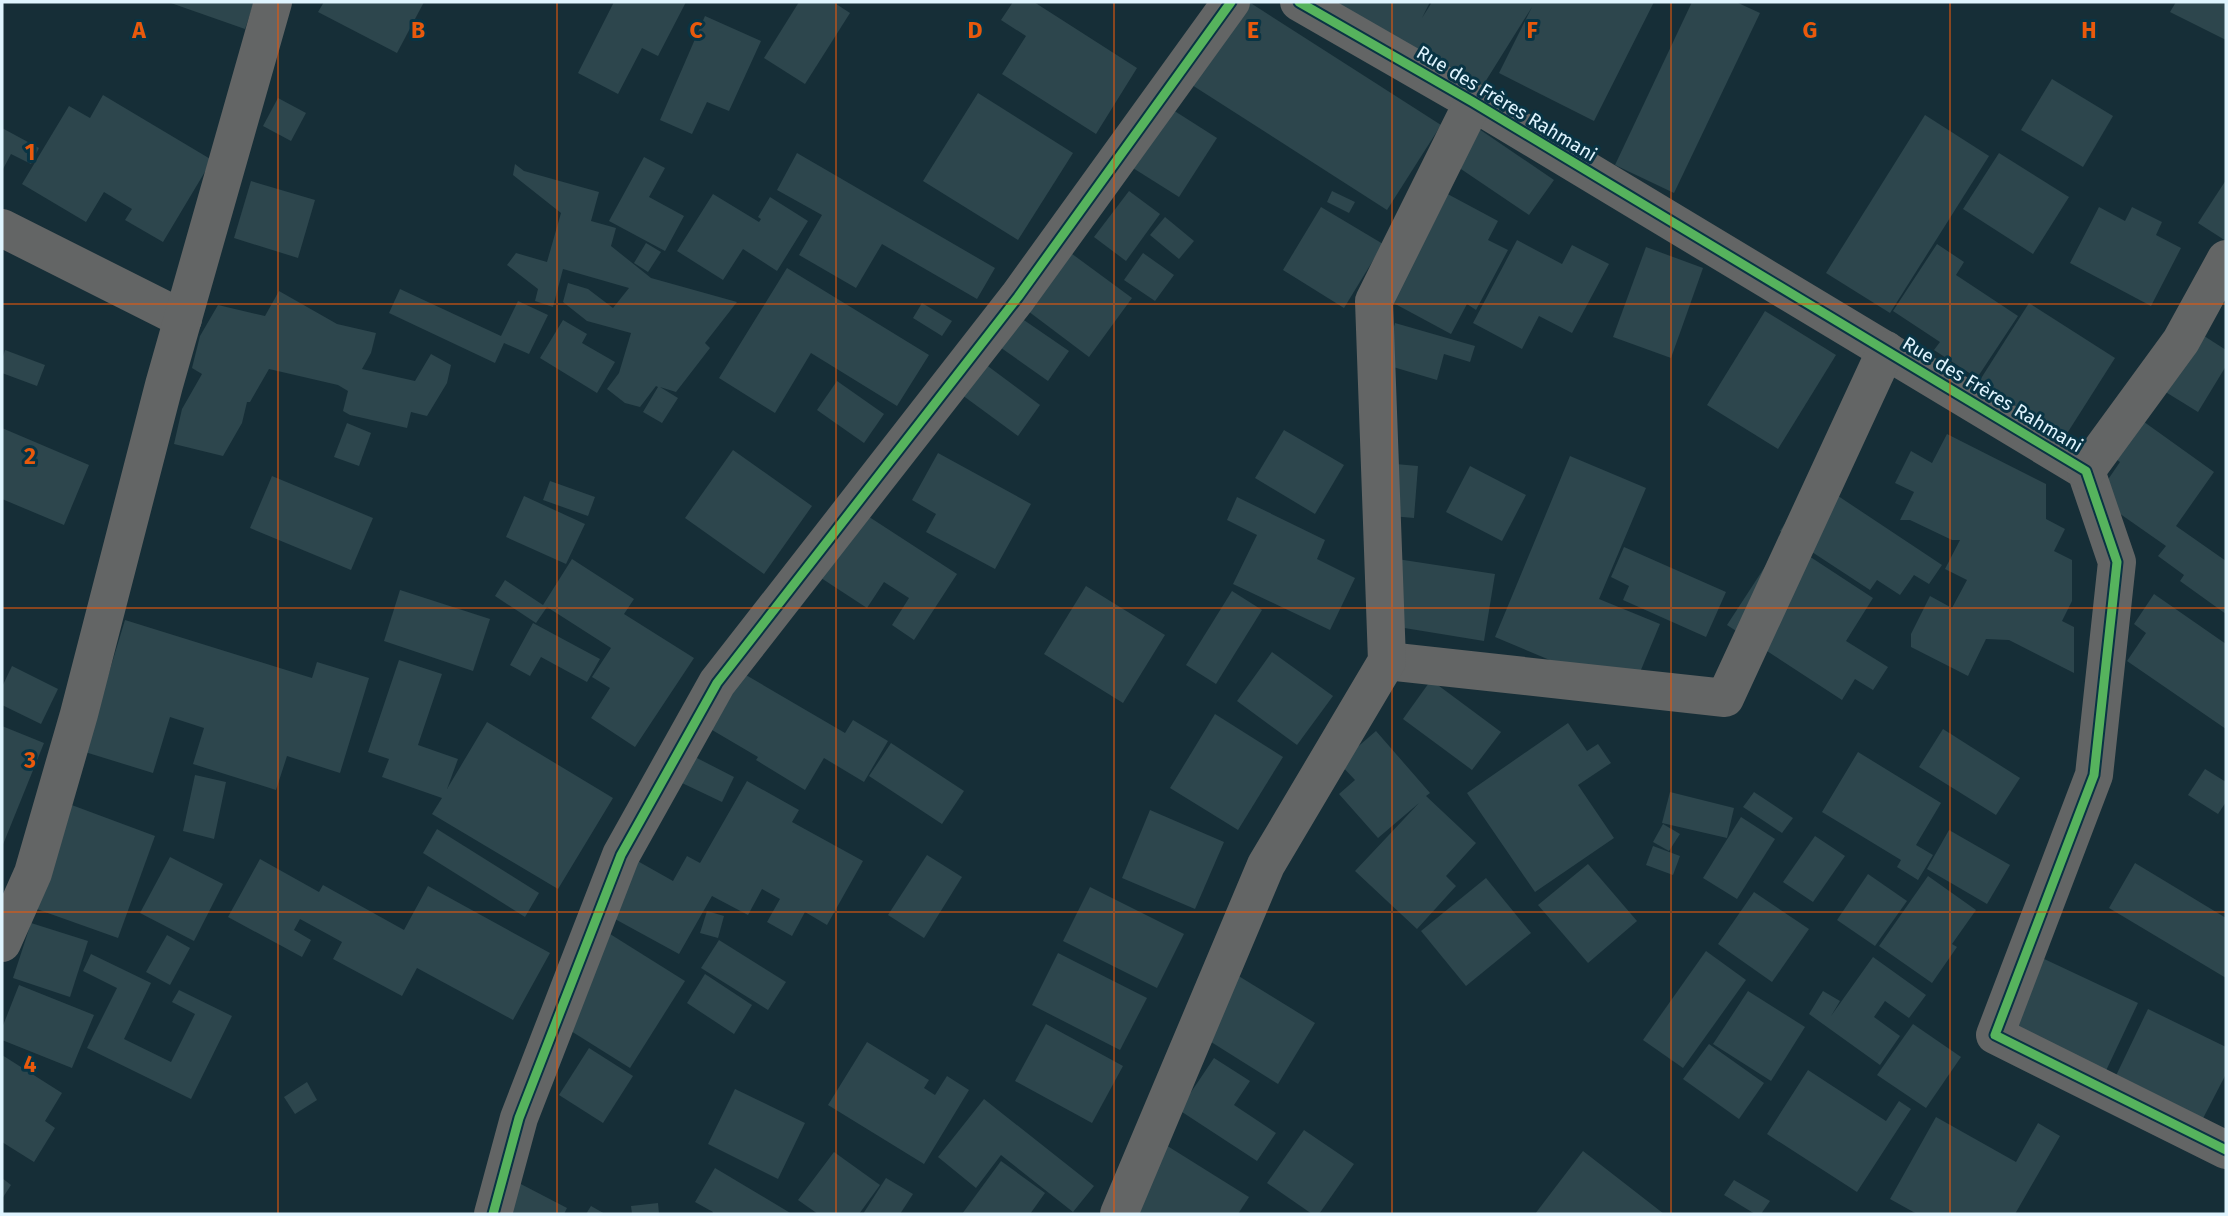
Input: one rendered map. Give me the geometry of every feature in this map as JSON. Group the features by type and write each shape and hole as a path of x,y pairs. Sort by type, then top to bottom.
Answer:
{"street":[{"path":"2,943 33,873 79,714 164,385 273,2"},
{"path":"493,1214 519,1118 621,855 717,683 1018,297 1231,2"},
{"name":"Rue des Frères Rahmani","path":"1299,2 1473,102 2086,471 2117,562 2094,775 1995,1035 2226,1150"},
{"path":"1119,1214 1266,865 1387,661 1374,301 1473,102"},
{"path":"2,228 183,319"},
{"path":"2086,471 2181,341 2226,259"},
{"path":"1387,661 1725,698 1886,350"}],"building":[{"path":"168,2 254,2 245,29"},
{"path":"324,2 424,2 397,53 318,12"},
{"path":"614,2 686,2 658,56 642,48 618,94 578,73"},
{"path":"799,2 833,2 850,13 805,84 764,58"},
{"path":"1013,2 1034,2 1137,68 1096,134 1002,74 1026,36 1001,20"},
{"path":"1249,2 1441,125 1387,210 1181,78"},
{"path":"1332,2 1430,2 1422,18 1432,2 1654,2 1594,121 1499,73 1532,7 1477,95"},
{"path":"1692,2 1736,2 1760,13 1674,193 1615,165"},
{"path":"2176,2 2226,2 2226,40 2170,12"},
{"path":"705,16 761,41 729,111 707,102 692,134 660,120"},
{"path":"2052,79 2113,116 2083,167 2021,130"},
{"path":"978,93 1073,153 1018,240 923,181"},
{"path":"103,95 212,160 163,242 125,220 132,209 104,192 86,222 22,184 69,106 90,118"},
{"path":"278,98 306,113 291,141 263,126"},
{"path":"1162,103 1217,138 1179,197 1125,163"},
{"path":"1925,115 1989,156 1890,313 1826,273"},
{"path":"2,128 39,148 31,164 11,154 2,171"},
{"path":"1479,129 1554,180 1529,215 1455,165"},
{"path":"797,153 995,268 977,299 882,244 856,288 799,255 822,215 777,190"},
{"path":"1999,153 2069,197 2033,254 1963,209"},
{"path":"644,157 665,168 649,197 684,216 665,251 609,221"},
{"path":"515,164 524,171 599,192 591,221 616,228 611,246 651,278 737,302 705,343 710,348 676,392 660,387 678,398 662,423 643,412 658,387 656,386 640,407 625,403 607,389 619,373 631,333 587,321 563,302 568,283 588,289 613,308 629,288 563,269 553,307 535,301 538,289 507,265 516,253 547,262 561,213 513,175"},
{"path":"2226,180 2226,241 2198,223"},
{"path":"251,181 315,200 298,258 234,238"},
{"path":"1129,191 1160,214 1126,261 1094,237"},
{"path":"1332,191 1355,202 1349,213 1327,202"},
{"path":"1442,191 1498,221 1488,240 1508,250 1476,310 1467,304 1451,334 1386,299"},
{"path":"713,194 759,222 761,219 758,217 770,197 808,221 777,271 743,249 723,280 677,251"},
{"path":"1321,207 1383,244 1344,308 1283,270"},
{"path":"2099,207 2125,221 2132,207 2162,222 2156,235 2181,248 2151,306 2070,263"},
{"path":"1165,217 1194,241 1179,259 1150,235"},
{"path":"1517,240 1562,264 1572,245 1609,264 1572,333 1539,316 1522,349 1473,323"},
{"path":"646,243 661,252 648,272 634,263"},
{"path":"1937,244 1964,262 1956,275 2018,316 1977,378 1934,350 1940,342 1893,311"},
{"path":"1646,247 1703,268 1671,358 1613,337"},
{"path":"1064,248 1132,298 1089,357 1020,305"},
{"path":"1143,253 1174,275 1155,301 1124,280"},
{"path":"787,268 929,355 897,406 811,353 775,413 719,378"},
{"path":"400,289 501,336 518,301 548,315 529,354 504,343 495,363 389,313"},
{"path":"279,291 337,324 376,333 371,353 362,369 415,381 431,354 451,365 447,383 427,416 411,412 407,428 350,415 343,411 348,391 338,385 269,369 250,402 247,402 242,423 223,456 174,444 182,409 202,374 192,368 200,336 218,305 265,316"},
{"path":"922,303 952,321 942,336 913,318"},
{"path":"2029,303 2115,358 2059,446 1973,391"},
{"path":"1765,311 1836,355 1778,449 1707,405"},
{"path":"1018,316 1069,351 1048,381 997,345"},
{"path":"563,320 587,334 582,343 615,362 597,393 540,358"},
{"path":"1395,323 1475,346 1470,362 1444,354 1437,380 1383,364"},
{"path":"2187,325 2226,350 2226,366 2198,412 2151,383"},
{"path":"5,350 45,365 37,386 2,373"},
{"path":"981,361 1040,405 1018,436 958,392"},
{"path":"837,381 884,414 864,443 817,410"},
{"path":"2126,409 2214,472 2176,526 2226,561 2226,614 2180,581 2184,575 2158,556 2166,546 2096,497 2120,462 2098,447"},
{"path":"347,423 371,433 359,466 334,457"},
{"path":"2,428 89,465 64,525 2,499"},
{"path":"1284,430 1344,465 1315,514 1255,478"},
{"path":"1947,434 2046,484 2046,519 2065,529 2054,551 2072,560 2072,601 2062,621 2074,627 2074,673 2009,640 1986,639 1968,676 1911,647 1911,634 1930,596 1952,608 1967,580 1945,569 1960,540 1952,540 1910,520 1900,520 1914,492 1895,483 1911,451 1932,463"},
{"path":"733,450 812,506 764,574 685,518"},
{"path":"938,453 1031,504 995,569 926,532 936,514 912,500"},
{"path":"1570,456 1646,488 1599,599 1660,624 1631,694 1495,637"},
{"path":"1384,463 1418,466 1414,518 1380,515"},
{"path":"1470,466 1526,495 1502,541 1446,512"},
{"path":"272,476 373,518 351,570 250,528"},
{"path":"1814,480 1942,565 1929,584 1914,575 1900,595 1877,580 1870,590 1780,531"},
{"path":"550,481 595,497 588,516 543,500"},
{"path":"524,496 585,524 566,564 506,537"},
{"path":"1237,497 1325,540 1317,559 1355,578 1330,630 1233,584 1257,535 1227,520"},
{"path":"860,511 957,574 914,640 892,625 909,598 884,582 867,608 818,576"},
{"path":"1783,539 1873,598 1846,641 1888,667 1873,690 1855,679 1842,700 1727,625"},
{"path":"1624,547 1726,592 1706,637 1623,600 1629,586 1611,577"},
{"path":"572,559 634,599 624,614 694,658 635,747 591,718 610,688 592,677 611,648 547,607 536,623 495,596 505,580 543,605"},
{"path":"1397,559 1495,574 1484,641 1386,625"},
{"path":"1086,586 1165,635 1123,703 1044,654"},
{"path":"400,590 490,619 473,671 384,641"},
{"path":"1232,591 1262,610 1216,684 1186,665"},
{"path":"2154,594 2226,644 2226,729 2127,661 2146,633 2134,624"},
{"path":"125,620 312,678 317,662 369,678 340,773 287,756 276,790 193,764 204,728 170,717 153,773 85,752"},
{"path":"533,623 600,659 587,682 541,657 530,676 510,665"},
{"path":"1272,652 1333,696 1297,745 1237,701"},
{"path":"399,660 442,674 418,745 458,759 447,789 487,722 613,798 558,889 432,814 442,798 382,777 389,759 368,752"},
{"path":"12,666 58,689 41,724 2,705 2,687"},
{"path":"739,671 845,733 853,720 888,741 864,782 824,758 805,790 756,760 758,757 707,727"},
{"path":"1431,680 1501,732 1472,770 1403,719"},
{"path":"1215,714 1283,757 1238,830 1170,788"},
{"path":"1568,723 1587,751 1598,744 1611,763 1578,785 1614,838 1535,892 1467,793"},
{"path":"2,726 44,743 2,847"},
{"path":"1943,729 2020,778 1996,815 1919,767"},
{"path":"1376,731 1430,793 1426,796 1476,843 1446,876 1456,886 1417,929 1355,871 1419,803 1378,838 1339,794 1355,780 1339,763"},
{"path":"891,743 964,791 942,824 869,776"},
{"path":"1858,752 1941,803 1916,845 1933,855 1918,880 1897,867 1901,860 1822,812"},
{"path":"695,757 734,777 722,802 682,783"},
{"path":"2205,769 2226,782 2226,802 2218,814 2188,795"},
{"path":"195,775 226,782 214,839 183,831"},
{"path":"747,781 799,810 792,822 863,861 827,925 805,912 792,936 767,922 780,899 762,889 748,915 712,896 679,954 604,913 634,859 673,881 687,856 700,863"},
{"path":"1670,792 1734,808 1727,838 1662,823"},
{"path":"1754,792 1793,818 1782,833 1743,807"},
{"path":"69,804 155,836 118,938 31,907"},
{"path":"1150,810 1224,842 1195,909 1122,878"},
{"path":"1741,817 1775,839 1737,899 1703,878"},
{"path":"1663,824 1680,834 1669,851 1653,842"},
{"path":"437,829 539,893 525,917 423,853"},
{"path":"1949,830 2010,865 1987,904 1927,869"},
{"path":"1815,836 1845,856 1813,902 1783,882"},
{"path":"1653,846 1680,856 1673,875 1646,865"},
{"path":"927,855 962,877 924,938 888,915"},
{"path":"170,857 223,884 194,941 140,913"},
{"path":"260,859 319,892 323,885 404,930 428,886 550,953 513,1020 417,968 402,996 333,959 342,942 300,919 294,930 311,940 302,957 228,917"},
{"path":"2135,863 2226,918 2226,978 2109,908"},
{"path":"1588,864 1637,921 1588,963 1538,905"},
{"path":"1868,874 1907,901 1875,946 1837,920"},
{"path":"1928,876 1976,910 1952,944 1957,947 1932,983 1879,946"},
{"path":"1486,878 1531,933 1466,986 1421,931"},
{"path":"1090,887 1184,934 1157,988 1063,941"},
{"path":"1754,892 1809,929 1772,982 1718,944"},
{"path":"707,911 724,916 718,938 700,933"},
{"path":"31,923 88,941 70,997 13,978"},
{"path":"610,934 685,981 630,1068 555,1021"},
{"path":"167,935 190,948 170,985 146,972"},
{"path":"719,940 786,982 768,1010 701,968"},
{"path":"2023,949 2138,1003 2103,1077 2007,1031"},
{"path":"1706,951 1746,980 1683,1068 1643,1040"},
{"path":"1058,953 1147,998 1120,1050 1032,1005"},
{"path":"91,954 151,983 124,1039 171,1062 195,1014 172,1002 179,990 232,1016 191,1099 87,1048 117,988 83,971"},
{"path":"1873,957 1926,995 1909,1018 1885,1001 1874,1017 1900,1036 1880,1065 1809,1014 1823,991 1840,1001 1831,1016"},
{"path":"705,974 752,1005 734,1034 687,1003"},
{"path":"1237,975 1315,1023 1278,1084 1200,1035"},
{"path":"19,985 94,1015 72,1068 2,1040 2,1028"},
{"path":"1748,991 1805,1027 1771,1081 1713,1044"},
{"path":"2148,1009 2226,1047 2226,1074 2198,1128 2111,1086"},
{"path":"1046,1024 1123,1066 1092,1123 1015,1081"},
{"path":"1913,1024 1961,1057 1926,1108 1877,1075"},
{"path":"867,1042 929,1080 924,1088 935,1095 947,1076 969,1090 924,1164 828,1105"},
{"path":"1709,1044 1764,1083 1739,1119 1683,1079"},
{"path":"589,1048 633,1076 603,1123 559,1095"},
{"path":"2,1055 62,1093 45,1121 55,1128 34,1162 2,1142"},
{"path":"1214,1058 1250,1081 1234,1105 1276,1133 1257,1161 1179,1110"},
{"path":"1808,1070 1886,1121 1899,1101 1911,1109 1857,1192 1767,1134"},
{"path":"307,1082 317,1100 295,1114 284,1097"},
{"path":"735,1089 805,1123 778,1179 708,1144"},
{"path":"984,1099 1094,1186 1073,1212 1001,1155 976,1188 938,1157"},
{"path":"1936,1117 2016,1162 2038,1123 2060,1136 2015,1214 1917,1214 1890,1199"},
{"path":"1304,1130 1354,1164 1319,1214 1312,1214 1267,1183"},
{"path":"1161,1142 1249,1197 1238,1214 1130,1214"},
{"path":"1583,1151 1664,1214 1535,1214"},
{"path":"834,1152 880,1185 859,1214 818,1214 798,1200"},
{"path":"1001,1161 1045,1193 1030,1214 962,1214"},
{"path":"715,1168 792,1214 712,1214 713,1212 695,1202"},
{"path":"2,1178 11,1185 2,1199"},
{"path":"886,1178 913,1194 900,1214 863,1214"},
{"path":"1734,1180 1770,1201 1761,1214 1755,1214 1724,1195"},
{"path":"515,1181 567,1208 564,1214 498,1214"},
{"path":"658,1203 659,1214 632,1214 631,1206"},
{"path":"591,1206 605,1214 586,1214"}],"cycle path":[{"path":"493,1214 519,1118 621,855 717,683 1018,297 1231,2"},
{"path":"1299,2 1473,102 2086,471 2117,562 2094,775 1995,1035 2226,1150"}]}
